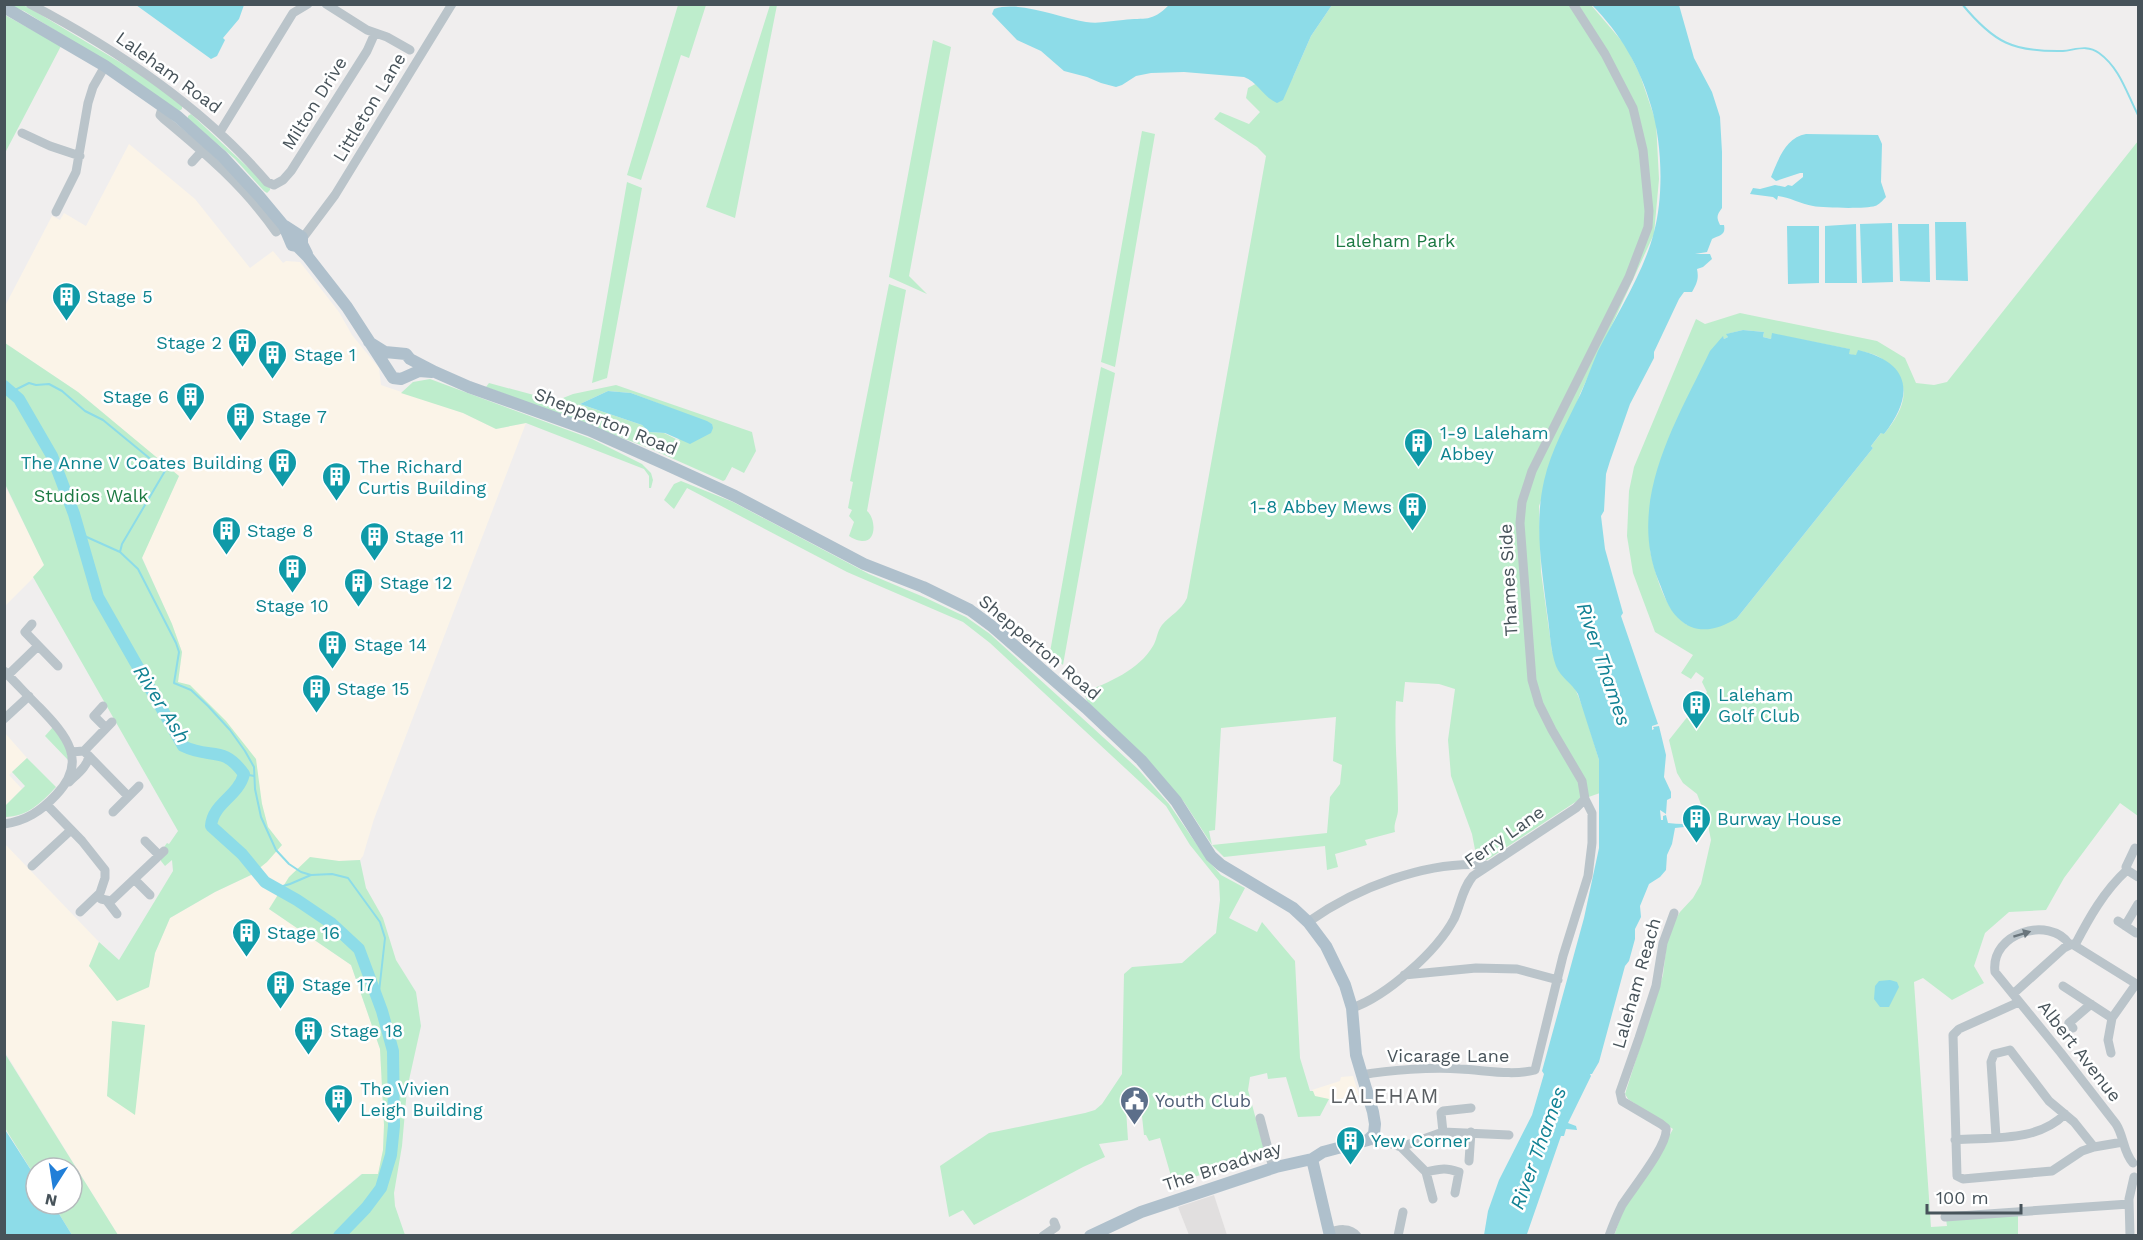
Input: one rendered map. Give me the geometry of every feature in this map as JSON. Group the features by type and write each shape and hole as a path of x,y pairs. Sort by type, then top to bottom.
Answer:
{"main road":[{"name":"Laleham Road","path":"4,7 105,66 163,105 242,176 297,239"},
{"path":"297,239 387,367"},
{"name":"Shepperton Road","path":"369,342 385,352 404,353 410,359 435,372 488,394 589,430 665,464 735,496 864,564 922,587 970,610 993,627 1086,708 1141,760 1176,801 1212,856 1221,865 1281,900 1308,922 1326,946 1345,985 1352,1008 1356,1055 1375,1124"},
{"path":"387,367 388,359 395,354"},
{"path":"408,375 412,367 410,359"},
{"name":"Shepperton Road","path":"387,367 394,379 401,379 419,371 435,372"},
{"path":"1368,1140 1374,1134 1375,1124"},
{"name":"The Broadway","path":"1090,1236 1141,1212 1274,1168 1312,1159 1323,1152 1368,1140"},
{"path":"1312,1159 1330,1234"}],"street":[{"name":"Laleham Road","path":"30,4 125,61 187,105 220,132 267,182 274,185"},
{"path":"220,132 293,13 308,4"},
{"path":"326,4 367,30 410,50"},
{"name":"Littleton Lane","path":"297,239 313,225 335,195 452,4"},
{"name":"Thames Side","path":"1535,1070 1563,956 1588,876 1592,843 1592,813 1585,799 1582,781 1552,730 1533,688 1529,662 1520,531 1522,502 1532,471 1629,277 1648,227 1649,211 1643,150 1633,108 1605,54 1573,4"},
{"name":"Milton Drive","path":"274,185 283,180 291,171 367,51 375,33"},
{"path":"56,212 76,172 88,102 93,87 105,66"},
{"name":"Laleham Road","path":"163,105 160,115 230,176 276,232 284,225"},
{"path":"178,117 187,105"},
{"path":"22,133 80,156"},
{"path":"192,162 202,151"},
{"path":"32,624 25,632 58,666"},
{"path":"38,646 6,673 65,736 71,752 71,773 64,786"},
{"path":"4,719 29,696"},
{"path":"86,754 109,725 94,716 103,706"},
{"path":"71,752 86,754 128,796"},
{"path":"4,824 20,821 46,805 88,762 86,754"},
{"path":"113,812 139,786"},
{"name":"Ferry Lane","path":"1352,1008 1379,994 1432,951 1457,911 1465,886 1473,876 1486,865 1576,808 1585,799"},
{"path":"46,805 105,870 103,888 98,896 80,912"},
{"path":"32,866 70,830"},
{"path":"107,902 111,902 162,853 145,841"},
{"path":"2123,1142 2082,1151 2052,1171 1963,1179 1957,1176 1953,1035 1959,1029 2016,998 2072,944 2095,908 2127,870 2127,864 2134,848"},
{"path":"1308,922 1353,894 1425,870 1442,865 1486,865"},
{"path":"2127,870 2139,877"},
{"path":"135,880 150,895"},
{"path":"98,896 107,902 117,914"},
{"path":"2136,933 2121,923 2139,904"},
{"name":"Laleham Reach","path":"1609,1236 1622,1206 1655,1156 1667,1133 1666,1128 1661,1124 1622,1101 1620,1092 1658,980 1663,943 1674,913"},
{"name":"Albert Avenue","path":"2072,944 2057,934 2037,930 2021,932 2010,938 1999,952 1994,969 1998,977 2116,1124 2128,1157 2136,1161"},
{"path":"2072,944 2138,985 2112,1018 2108,1040 2111,1053"},
{"path":"1404,975 1476,968 1517,969 1558,980"},
{"path":"2063,986 2112,1018"},
{"path":"2073,1028 2069,1023 2091,1004"},
{"path":"1996,1137 1991,1062 1994,1054 2007,1049 2052,1105 2065,1114 2094,1148"},
{"name":"Vicarage Lane","path":"1361,1075 1381,1071 1456,1068 1512,1072 1535,1070"},
{"path":"1443,1132 1441,1113 1443,1111 1471,1108"},
{"path":"1955,1140 2039,1132 2065,1114"},
{"path":"1260,1118 1268,1131 1274,1168"},
{"name":"Shepperton Road","path":"1375,1124 1389,1143"},
{"path":"1433,1199 1426,1172 1401,1147 1443,1132 1509,1135"},
{"path":"1469,1161 1471,1132"},
{"name":"The Broadway","path":"1368,1140 1401,1147"},
{"path":"2130,1236 2129,1204 2136,1177 2130,1170 2136,1161"},
{"path":"1426,1172 1436,1168 1459,1172 1455,1193"},
{"path":"1945,1217 2129,1204"},
{"path":"1398,1236 1404,1212"},
{"path":"1043,1236 1056,1227 1054,1222"},
{"path":"1330,1234 1337,1230 1348,1230 1357,1236"}],"shaded area":[{"path":"129,144 195,199 250,268 273,251 283,263 286,261 300,262 339,312 352,335 379,368 381,385 463,413 496,429 526,423 374,819 363,856 360,860 339,861 310,858 269,909 351,965 380,1049 384,1125 383,1150 378,1175 361,1174 289,1235 118,1235 84,1180 84,1156 69,1156 5,1052 5,844 99,942 89,966 149,987 155,953 170,918 215,892 251,875 282,845 268,827 262,804 178,682 182,652 142,557 179,476 78,392 5,343 5,306 52,216 60,220 64,213 86,226"},
{"path":"4,484 45,566 5,606 4,606"},
{"path":"5,733 27,758 9,775 22,789 5,806"},
{"path":"1353,1076 1359,1095 1334,1100 1323,1099 1315,1096 1312,1090 1340,1081 1341,1077"},
{"path":"1214,1195 1227,1235 1189,1235 1178,1207"}],"green space":[{"path":"8,5 23,5 33,10 143,76 182,104 182,109 179,111 119,70 24,11"},
{"path":"678,5 706,5 689,58 681,55 641,180 627,175"},
{"path":"770,5 777,5 735,218 706,207"},
{"name":"Laleham Park","path":"1332,5 1591,5 1626,46 1640,75 1656,122 1659,179 1654,234 1580,394 1539,506 1541,572 1552,651 1574,686 1584,710 1599,760 1600,793 1577,801 1487,860 1477,860 1472,834 1451,776 1448,740 1455,689 1439,684 1405,682 1403,702 1396,701 1398,809 1395,832 1365,840 1367,845 1335,854 1338,867 1327,870 1325,846 1224,857 1212,845 1184,802 1087,701 1084,692 1113,680 1140,662 1153,646 1162,625 1187,598 1266,156 1257,147 1214,119 1220,112 1249,124 1260,112 1246,98 1248,88 1259,82 1293,77 1311,36","holes":["1336,717 1333,761 1342,765 1340,784 1330,797 1327,833 1212,845 1209,831 1215,830 1221,728"]},
{"path":"5,15 61,46 5,153"},
{"path":"933,40 951,47 909,276 927,294 889,277"},
{"path":"191,114 270,188 267,193 235,159 188,119"},
{"path":"1142,131 1155,134 1115,367 1101,362"},
{"path":"2138,141 2138,816 2120,803 2064,878 2046,910 2009,912 1985,933 1974,966 1984,983 1952,1000 1923,978 1914,982 1931,1227 1947,1226 1946,1219 2018,1214 2018,1235 1614,1236 1624,1207 1658,1157 1673,1129 1628,1099 1625,1094 1663,975 1668,932 1701,884 1711,840 1707,820 1697,794 1683,783 1677,773 1669,740 1707,692 1702,682 1704,678 1696,672 1691,679 1681,673 1693,655 1655,632 1633,573 1627,536 1629,491 1634,467 1696,319 1705,324 1740,313 1877,341 1905,358 1916,383 1934,385 1947,382","holes":["1743,330 1764,332 1763,337 1771,339 1773,334 1849,349 1849,354 1857,356 1858,351 1878,356 1900,379 1904,395 1902,403 1890,427 1884,434 1882,432 1871,446 1873,448 1737,618 1687,625 1672,610 1662,591 1650,550 1723,337 1724,339 1728,337 1727,334"]},
{"path":"627,182 642,188 607,378 592,383"},
{"path":"889,284 906,290 867,511 872,518 874,529 871,538 860,541 849,536 854,522 849,516 852,510 848,508 853,482 850,481"},
{"name":"Studios Walk","path":"5,343 78,392 179,476 142,558 182,652 178,682 190,685 226,721 256,759 262,804 268,827 282,845 251,875 215,892 170,918 155,953 149,987 117,1001 89,966 99,942 119,960 173,871 172,860 165,866 161,861 161,856 165,845 169,844 178,831 33,577 44,565 5,484"},
{"path":"1101,367 1115,373 1063,665 1050,652"},
{"path":"430,379 592,439 642,464 651,473 653,480 651,488 649,488 649,476 644,469 526,423 496,429 463,413 401,393 413,382"},
{"path":"489,383 558,400 573,394 616,385 752,432 756,451 744,473 732,467 723,481 649,448 486,387","holes":["608,391 631,393 712,424 678,440 664,433 649,432 642,425 580,404"]},
{"path":"681,481 733,502 869,574 966,617 990,634 1138,769 1169,804 1206,858 1221,875 1245,888 1229,918 1257,932 1262,922 1295,961 1300,1058 1310,1091 1313,1091 1315,1096 1329,1099 1320,1116 1298,1117 1286,1077 1268,1079 1267,1073 1250,1077 1248,1090 1266,1156 1173,1183 1160,1138 1149,1141 1144,1135 1141,1107 1126,1109 1128,1140 1099,1144 1105,1157 974,1225 963,1210 949,1217 940,1166 989,1133 1085,1113 1095,1110 1102,1104 1122,1074 1124,974 1132,967 1182,963 1216,933 1220,900 1219,881 1190,845 1166,806 990,643 963,622 847,572 687,488 674,509 664,500 674,484"},
{"path":"53,727 65,743 69,761 45,736"},
{"path":"27,758 56,787 27,812 5,817 5,806 25,786 12,772"},
{"path":"310,857 339,861 360,860 366,888 383,918 396,960 416,992 421,1026 407,1089 402,1146 394,1193 395,1206 405,1235 289,1235 362,1174 378,1174 383,1150 380,1049 351,965 269,909 289,877"},
{"path":"112,1021 145,1025 135,1115 107,1096"},
{"path":"4,1052 69,1156 24,1156 24,1159 5,1128"},
{"path":"84,1180 118,1235 72,1235 60,1216 84,1216"}],"water":[{"path":"244,4 239,19 223,38 225,40 217,56 211,59 136,5"},
{"path":"1169,5 1332,5 1311,36 1283,100 1277,103 1244,77 1184,72 1151,73 1136,76 1116,87 1101,83 1064,71 1041,51 1017,40 992,14 994,9 1016,7 1100,23 1153,17"},
{"name":"River Thames","path":"1592,5 1679,5 1694,58 1712,92 1720,117 1722,208 1718,218 1720,225 1724,225 1724,231 1712,239 1707,252 1695,254 1710,254 1712,259 1697,269 1697,281 1692,292 1684,292 1679,299 1654,352 1654,358 1630,404 1606,474 1604,511 1601,516 1605,549 1623,613 1621,616 1658,724 1652,726 1652,730 1653,727 1659,726 1666,755 1664,777 1671,792 1671,798 1667,800 1666,814 1660,810 1661,820 1666,815 1668,823 1688,824 1706,818 1707,820 1703,825 1675,828 1667,855 1666,870 1649,884 1640,906 1641,917 1635,929 1635,939 1629,961 1625,966 1599,1062 1590,1074 1568,1123 1576,1126 1577,1130 1566,1129 1564,1136 1561,1136 1527,1234 1525,1236 1484,1235 1488,1211 1499,1180 1532,1115 1584,918 1599,848 1599,760 1578,694 1558,670 1552,653 1540,547 1541,497 1555,447 1598,351 1650,247 1659,202 1658,136 1646,92 1628,51"},
{"path":"1806,134 1878,135 1882,144 1881,182 1886,197 1875,206 1835,208 1813,206 1778,196 1777,200 1773,197 1750,194 1753,188 1760,189 1775,185 1792,186 1803,177 1803,173 1800,173 1776,181 1771,177 1788,144"},
{"path":"1935,222 1966,222 1968,281 1936,280"},
{"path":"1892,223 1893,282 1862,283 1860,224"},
{"path":"1856,224 1857,283 1825,283 1825,226"},
{"path":"1898,224 1929,224 1930,282 1900,281"},
{"path":"1787,226 1819,226 1819,283 1788,284"},
{"path":"1743,330 1764,332 1763,337 1771,339 1772,333 1850,349 1849,354 1856,355 1858,350 1876,355 1898,372 1903,382 1903,393 1894,420 1884,434 1881,433 1871,446 1873,448 1737,618 1722,626 1700,629 1685,624 1675,614 1659,582 1650,552 1648,522 1652,492 1659,463 1670,434 1710,351 1723,336 1724,339 1728,337 1726,334"},
{"path":"608,391 631,393 707,421 712,424 713,428 711,433 690,444 665,433 649,432 642,425 580,404"},
{"path":"1879,981 1897,982 1899,987 1889,1007 1880,1007 1874,999 1875,986"},
{"path":"4,1128 24,1159 24,1216 60,1216 72,1235 5,1235"}],"waterway":[{"path":"1962,4 1984,28 2018,47 2046,51 2086,48 2099,53 2118,74 2138,115"},
{"path":"11,392 29,383 49,384 62,391 85,411 103,420 165,471 122,544 120,552"},
{"name":"River Ash","path":"4,386 19,399 52,456 74,514 98,597 183,746 229,759 244,774 237,789 216,811 211,826 242,854 265,882 331,923 359,949 382,1011 393,1051 394,1126 391,1155 381,1188 366,1208 339,1236"},
{"path":"80,534 120,552 138,569 179,652 174,683 191,690 208,706 245,751 254,767 255,789 261,817 276,850 289,864 301,872 311,875 332,874 348,878 380,922 385,938 378,1001"},
{"path":"244,774 254,776"},
{"path":"276,888 311,875"}],"place":[{"name":"Stage 5","path":"66,322"},
{"name":"Stage 2","path":"243,368"},
{"name":"Stage 1","path":"273,380"},
{"name":"Stage 6","path":"190,422"},
{"name":"Stage 7","path":"241,442"},
{"name":"1-9 Laleham Abbey","path":"1419,468"},
{"name":"The Anne V Coates Building","path":"283,488"},
{"name":"The Richard Curtis Building","path":"337,502"},
{"name":"1-8 Abbey Mews","path":"1413,532"},
{"name":"Stage 8","path":"226,556"},
{"name":"Stage 11","path":"374,562"},
{"name":"Stage 10","path":"292,594"},
{"name":"Stage 12","path":"359,608"},
{"name":"Stage 14","path":"333,670"},
{"name":"Stage 15","path":"316,714"},
{"name":"Laleham Golf Club","path":"1697,730"},
{"name":"Burway House","path":"1696,844"},
{"name":"Stage 16","path":"246,958"},
{"name":"Stage 17","path":"281,1010"},
{"name":"Stage 18","path":"309,1056"},
{"name":"The Vivien Leigh Building","path":"339,1124"},
{"name":"Youth Club","path":"1134,1126"},
{"name":"Yew Corner","path":"1350,1166"}],"district":[{"name":"LALEHAM","path":"1385,1095"}]}
